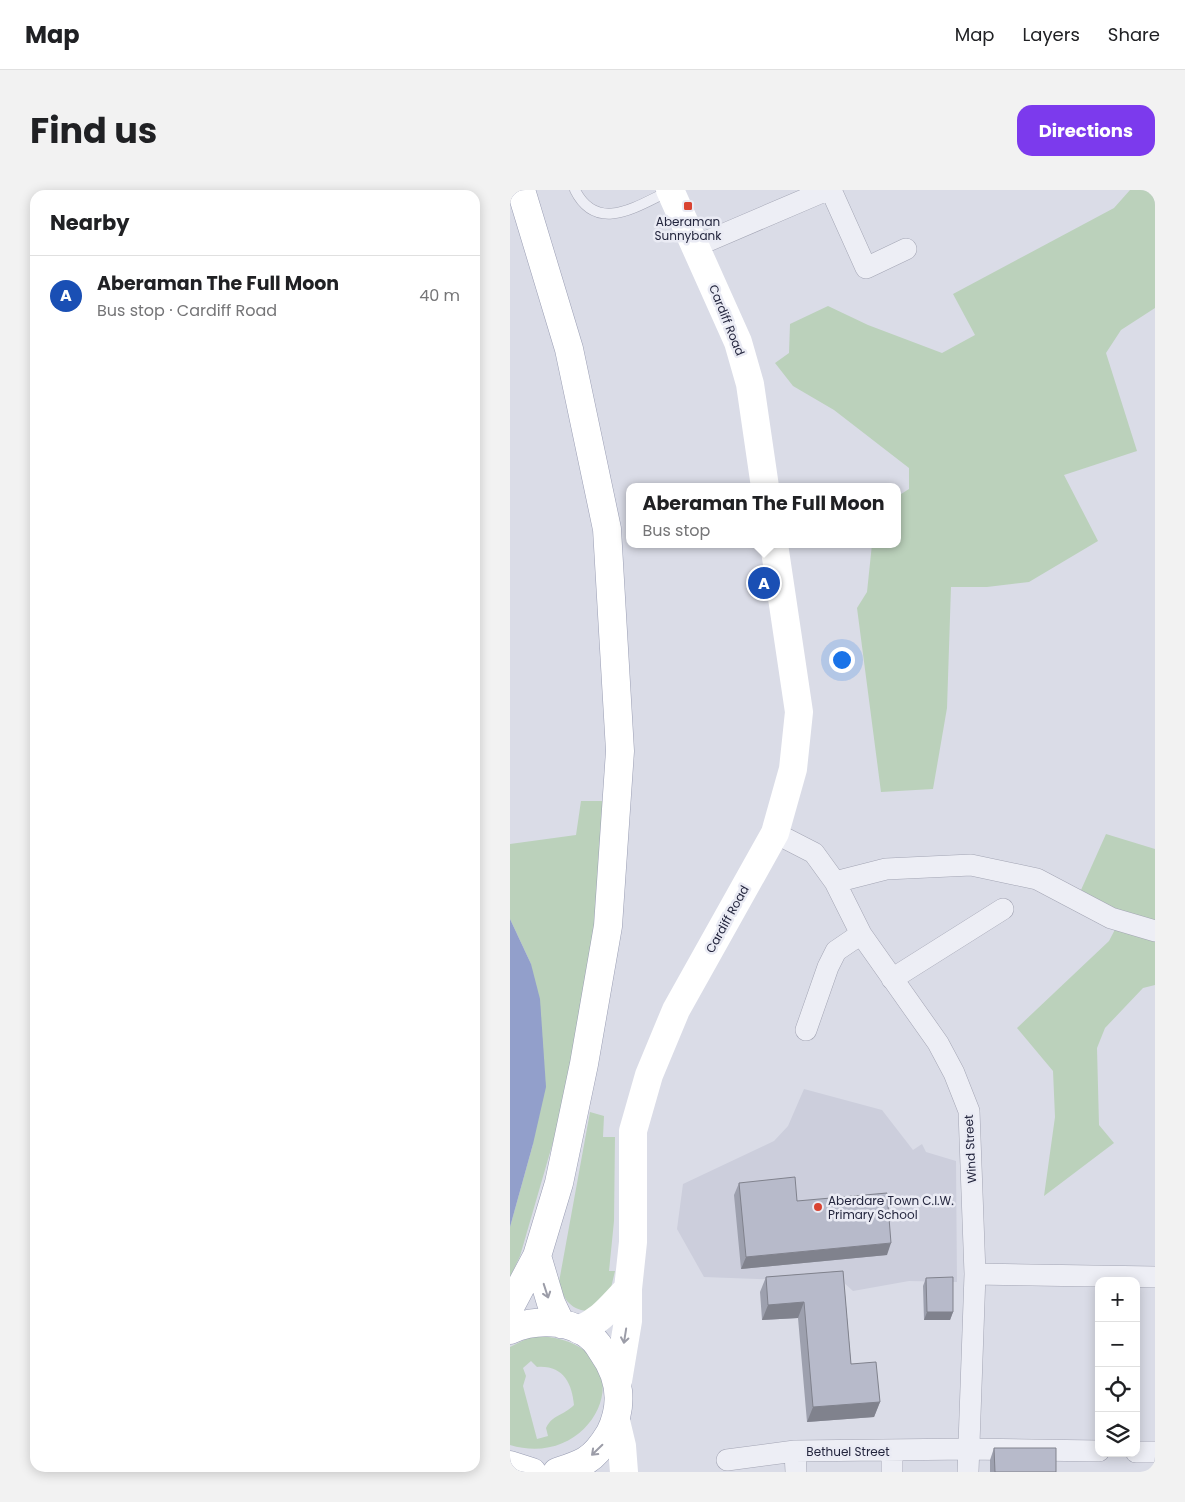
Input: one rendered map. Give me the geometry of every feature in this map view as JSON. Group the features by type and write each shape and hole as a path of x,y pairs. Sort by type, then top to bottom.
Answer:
{"main road":[{"path":"510,1307 537,1256 559,1183 584,1064 606,935 620,752 607,529 569,348 522,190"},
{"name":"Cardiff Road","path":"670,190 738,342 750,384 765,483"},
{"name":"Cardiff Road","path":"618,1382 628,1321 628,1289 633,1242 632,1131 649,1075 676,1010 774,833 793,769 799,712 775,548"},
{"path":"537,1256 551,1304 570,1327"},
{"path":"570,1327 593,1324 604,1316 628,1289"},
{"path":"510,1330 519,1326 540,1322 570,1327 585,1332 600,1346 611,1363 618,1382 619,1396 616,1421 622,1446 624,1472"},
{"path":"566,1471 586,1460 604,1443 616,1421"},
{"path":"510,1465 532,1472"}],"street":[{"path":"696,246 829,190 866,268 906,249"},
{"name":"Wind Street","path":"774,833 814,854 835,882 861,934 938,1043 954,1073 969,1111 975,1274 968,1472"},
{"path":"835,882 886,869 971,865 1037,879 1111,918 1155,931"},
{"path":"892,979 1003,909"},
{"path":"806,1030 828,967 836,951 861,934"},
{"path":"975,1274 1155,1276"},
{"name":"Bethuel Street","path":"727,1460 796,1451 969,1449 1095,1451"},
{"path":"892,1450 892,1472"},
{"path":"796,1451 796,1472"},
{"path":"1140,1452 1155,1452"}],"lane":[{"path":"575,190 587,206 598,213 617,214 670,190"}],"shaded area":[{"name":"Aberdare Town C.I.W. Primary School","path":"804,1089 882,1110 913,1150 922,1144 926,1152 956,1161 957,1282 909,1281 853,1291 843,1282 704,1277 677,1229 683,1184 774,1141 788,1126"}],"green space":[{"path":"1130,190 1155,190 1155,308 1121,330 1106,353 1137,451 1064,475 1098,541 1029,582 987,587 951,587 947,708 933,789 881,792 857,608 867,592 872,548 901,548 901,494 909,489 909,468 834,410 793,386 775,363 789,353 790,324 828,306 868,325 942,353 975,335 953,294 1114,208"},
{"path":"581,801 608,801 590,980 562,1111 520,1256 510,1277 510,1227 533,1144 531,964 510,919 510,844 576,835"},
{"path":"1106,834 1155,849 1155,985 1143,988 1105,1028 1097,1048 1099,1125 1114,1143 1044,1196 1055,1117 1053,1071 1017,1028 1109,941 1122,916 1081,890"},
{"path":"590,1112 604,1116 603,1137 615,1137 614,1221 609,1271 615,1271 610,1292 593,1311 586,1311 580,1310 566,1300 559,1282"},
{"path":"541,1336 575,1344 595,1361 603,1382 600,1404 588,1425 568,1441 541,1448 510,1445 510,1347 528,1338","holes":["531,1361 537,1367 546,1367 560,1372 571,1390 574,1405 549,1423 546,1428 548,1436 537,1439 523,1386 526,1376 523,1368"]}],"water":[{"path":"510,919 531,964 540,999 546,1087 533,1144 510,1227"}],"building":[{"path":"795,1177 797,1201 887,1193 891,1243 746,1257 739,1183"},
{"path":"843,1271 851,1364 876,1362 880,1402 813,1407 804,1302 768,1305 766,1277"},
{"path":"953,1277 953,1312 927,1312 926,1278"},
{"path":"994,1448 1056,1448 1056,1472 995,1472"}],"place":[{"name":"Aberaman Sunnybank","path":"688,206"},
{"name":"Aberaman The Full Moon","path":"764,583"},
{"name":"Aberdare Town C.I.W. Primary School","path":"818,1207"}]}
